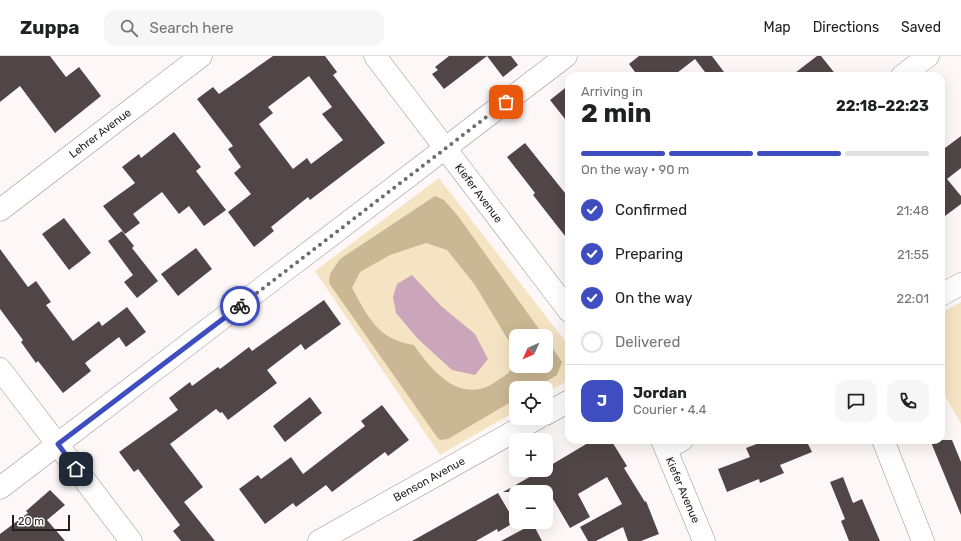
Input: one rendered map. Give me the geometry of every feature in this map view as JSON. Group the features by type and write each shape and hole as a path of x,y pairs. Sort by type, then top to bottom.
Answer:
{"street":[{"name":"Lehrer Avenue","path":"0,210 201,56"},
{"name":"Kiefer Avenue","path":"375,56 565,306"},
{"path":"0,488 566,56"},
{"path":"907,72 928,56"},
{"path":"945,293 961,284"},
{"path":"0,369 131,541"},
{"path":"553,410 565,403"},
{"name":"Benson Avenue","path":"319,541 526,425"},
{"name":"Kiefer Avenue","path":"670,444 684,488 704,541"},
{"path":"885,444 923,541"}],"shaded area":[{"path":"439,178 565,341 565,382 553,389 553,381 509,381 509,415 440,455 315,271"},
{"path":"435,196 444,200 458,216 539,329 509,329 509,341 475,285 447,250 426,243 390,255 360,272 352,288 363,308 376,326 383,332 391,338 414,345 430,366 450,383 461,388 473,390 485,387 509,372 553,373 553,349 562,362 557,375 547,381 509,381 509,403 448,439 440,440 329,283 330,274 340,259"},
{"path":"412,275 441,306 475,334 488,359 475,375 452,370 418,339 396,313 393,297 397,284"},
{"path":"961,302 961,424 945,396 945,311"}],"building":[{"path":"0,56 50,56 66,77 79,67 101,96 55,133 20,86 0,102"},
{"path":"273,56 325,56 337,72 333,75 385,143 310,200 308,197 271,227 274,231 254,247 228,212 251,194 234,173 241,167 228,149 233,146 197,99 213,87 219,94","holes":["309,76 332,107 322,114 343,140 311,164 307,158 293,169 259,124 273,113 268,107"]},
{"path":"449,56 487,56 444,89 432,74 438,70 435,67"},
{"path":"487,56 511,56 518,65 503,77"},
{"path":"639,56 712,56 724,72 705,72 695,59 678,72 635,72 629,64"},
{"path":"817,56 821,56 834,72 796,72"},
{"path":"565,88 565,119 550,100"},
{"path":"174,132 201,167 196,171 226,210 204,226 189,206 179,214 162,192 133,214 140,223 125,234 103,206 135,183 122,167 139,154 141,158"},
{"path":"961,136 961,168 947,179 961,196 961,204 945,216 945,148"},
{"path":"525,143 565,193 565,236 533,195 535,193 507,157"},
{"path":"64,218 91,253 69,270 42,234"},
{"path":"122,231 134,246 132,248 158,281 137,298 124,282 133,275 108,241"},
{"path":"196,248 212,269 178,296 161,274"},
{"path":"0,249 28,287 36,281 51,302 46,305 73,341 99,321 102,326 127,307 146,332 126,347 119,337 85,363 91,371 63,393 38,361 36,363 21,342 23,340 0,309"},
{"path":"324,300 341,324 305,350 301,344 267,370 277,383 228,420 222,412 220,413 216,409 170,444 203,487 184,502 215,541 181,541 173,531 180,525 138,469 134,472 119,452 178,410 169,398 190,382 192,386 218,367 220,369 249,347 252,351"},
{"path":"310,397 322,413 285,442 273,426"},
{"path":"382,405 409,440 388,456 385,452 332,492 326,485 296,507 293,503 265,524 239,489 258,475 261,479 291,457 303,474 365,426 361,421"},
{"path":"945,440 952,440 961,462 961,515 932,444 945,444"},
{"path":"586,444 613,444 627,466 624,468 645,502 646,501 659,534 641,541 628,541 623,527 596,541 588,541 580,527 622,504 607,477 578,494 590,517 570,528 553,499 553,485 515,485 530,477 553,477 553,464"},
{"path":"756,444 808,444 812,452 780,465 784,473 760,483 759,479 727,492 718,469 750,457 746,448"},
{"path":"843,477 853,503 862,499 880,541 849,541 841,521 845,519 830,482"},
{"path":"509,489 509,492 503,492"},
{"path":"50,490 65,505 47,520 65,541 0,541 0,534 28,513 26,511"},
{"path":"498,493 509,512 509,526 498,532 497,529 476,541 412,541"},
{"path":"524,529 536,529 542,541 501,541"}],"way so far":[{"path":"240,306 506,102"}],"route":[{"path":"76,469 58,444 240,306"}]}
